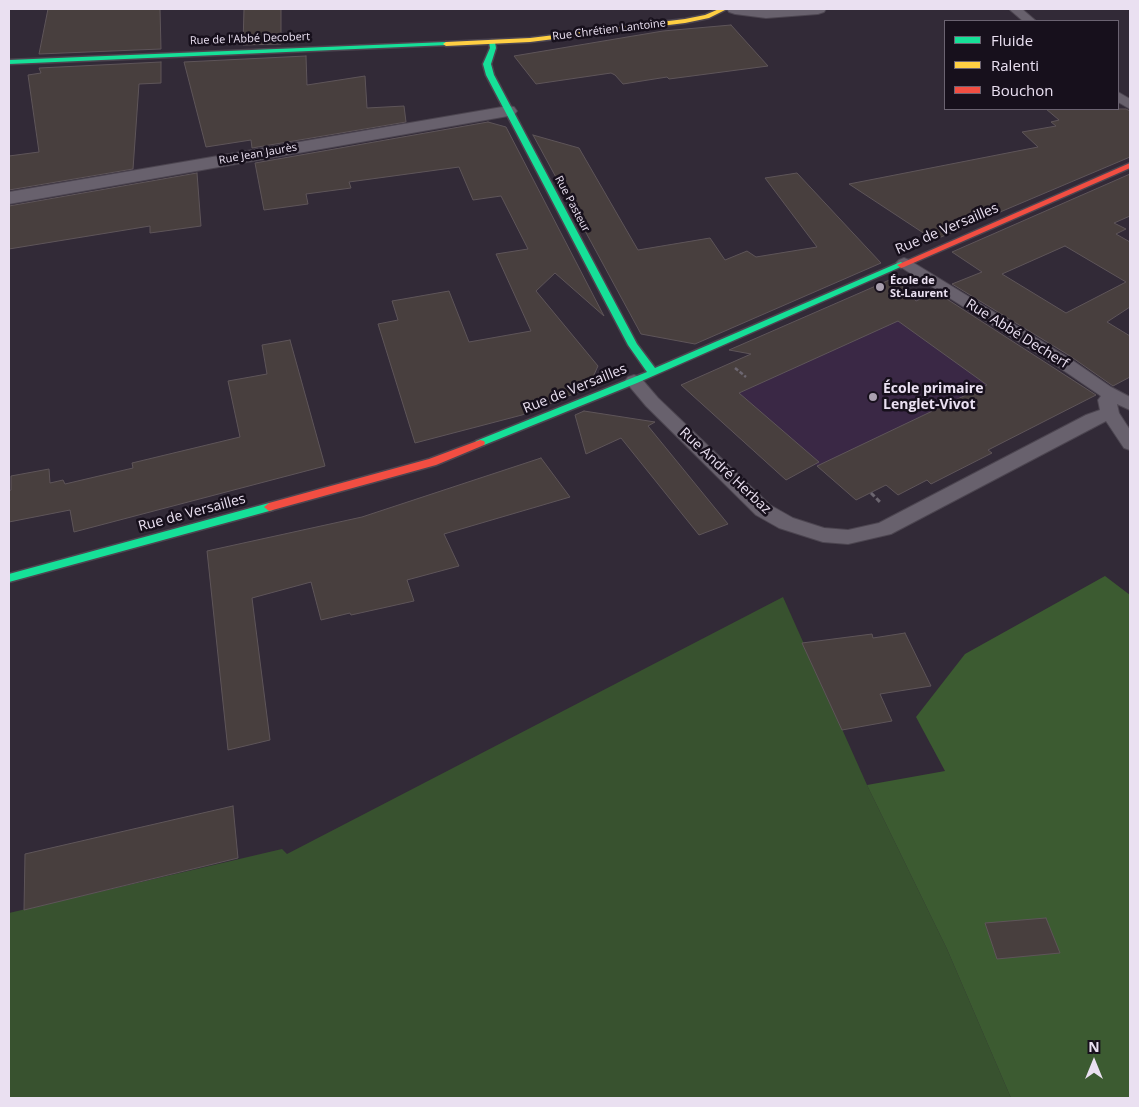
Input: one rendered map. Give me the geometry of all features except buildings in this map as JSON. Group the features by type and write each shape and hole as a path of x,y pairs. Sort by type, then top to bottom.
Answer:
{"street":[{"name":"Rue Chrétien Lantoine","path":"492,42 547,38 685,21 707,17 724,9"},
{"path":"735,9 766,14 818,9"},
{"name":"Rue de l'Abbé Decobert","path":"9,62 492,42"},
{"name":"Rue Pasteur","path":"492,42 493,48 488,59 488,70 633,345 653,373"},
{"name":"Rue Jean Jaurès","path":"9,198 508,111"},
{"name":"Rue de Versailles","path":"9,578 432,462 653,373 1130,165"}],"lane":[{"path":"1015,9 1029,20"},
{"path":"1119,97 1130,106"},
{"name":"Rue Abbé Decherf","path":"904,264 1063,362 1105,391 1130,404"},
{"name":"Rue André Herbaz","path":"634,381 652,402 763,510 786,523 823,535 860,535 884,529 1092,419 1110,413"},
{"path":"1105,391 1110,413 1130,444"}],"shaded area":[{"name":"École primaire Lenglet-Vivot","path":"901,289 917,300 933,293 1033,359 988,450 992,453 931,484 927,480 898,495 858,461 883,486 856,500 815,464 786,480 681,385 722,367 742,384"}],"green space":[{"path":"1105,576 1130,595 1130,1098 1011,1098 947,949 867,785 945,771 916,717 965,654"},
{"path":"783,597 867,785 947,949 1011,1098 9,1098 9,913 282,849 287,854"}],"traffic: fast":[{"path":"492,42 493,48 487,64 490,75 633,345 653,373"},
{"path":"9,62 446,44"},
{"path":"480,443 634,381 901,265"},
{"path":"9,578 269,507"}],"traffic: slow":[{"path":"446,44 530,40 685,21 707,17 724,9"}],"traffic: jam":[{"path":"901,265 1130,165"},
{"path":"269,507 432,462 480,443"}],"place":[{"name":"École de St-Laurent","path":"880,287"},
{"name":"École primaire Lenglet-Vivot","path":"873,397"}]}
